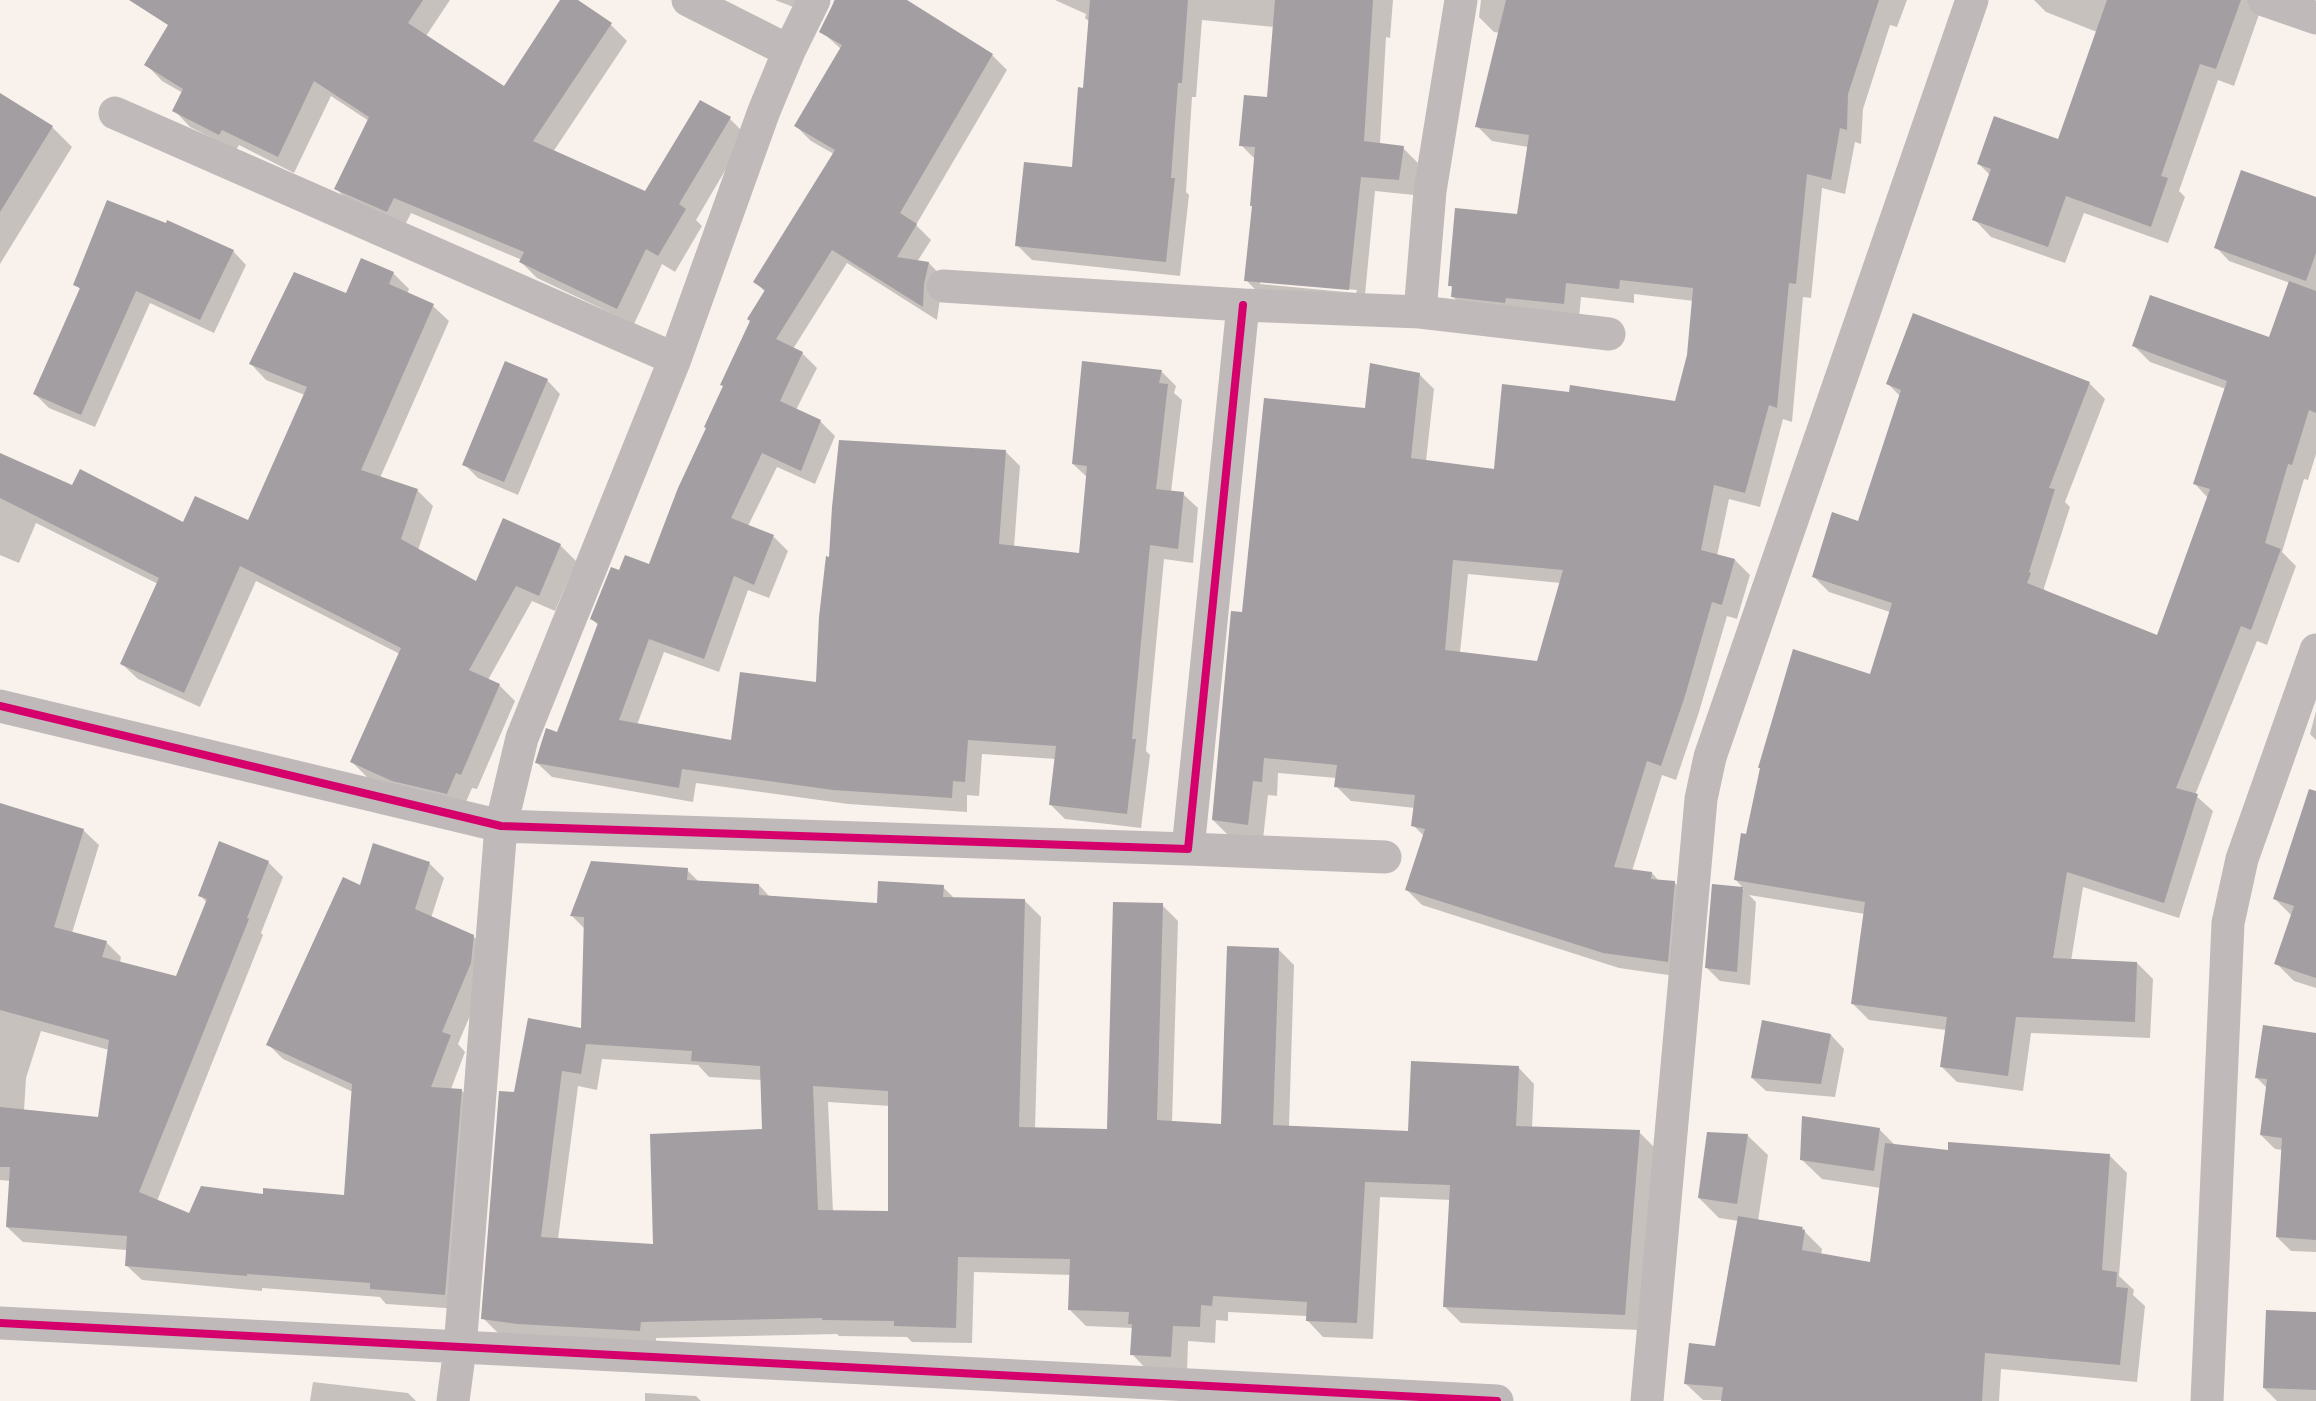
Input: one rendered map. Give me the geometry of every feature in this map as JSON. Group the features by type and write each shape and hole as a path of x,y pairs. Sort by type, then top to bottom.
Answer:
{"street":[{"path":"688,0 789,51"},
{"path":"453,1401 460,1348 501,826 522,738 675,359 764,111 789,51 814,0"},
{"path":"1420,312 1430,191 1461,0"},
{"path":"1647,1401 1700,810 1710,757 1972,0"},
{"path":"2264,0 2316,18"},
{"path":"116,113 675,359"},
{"path":"943,286 1420,312 1608,334"},
{"path":"1188,849 1243,304"},
{"path":"2207,1401 2228,923 2242,859 2316,650"},
{"path":"0,706 501,826 1385,857"},
{"path":"0,1323 1497,1401"}],"building":[{"path":"129,0 423,0 408,23 504,86 560,0 578,0 612,23 533,141 645,191 700,100 731,117 679,204 686,209 658,256 646,249 617,309 519,262 524,252 394,198 387,212 334,189 369,117 314,81 278,157 222,130 219,135 172,111 183,89 144,65 168,25"},
{"path":"835,0 907,0 993,54 900,213 917,224 897,257 929,262 924,284 923,307 832,250 776,339 803,352 780,401 821,420 801,471 762,453 731,518 774,535 754,585 734,576 704,659 649,639 619,720 731,740 740,672 816,682 819,617 826,556 829,557 839,440 1006,450 999,544 1079,553 1087,466 1072,464 1082,361 1162,370 1159,383 1168,384 1156,489 1184,492 1178,549 1150,545 1132,739 1136,739 1127,814 1049,805 1056,746 968,740 965,782 953,781 952,798 833,790 682,769 679,788 535,763 546,728 557,732 598,623 590,619 611,567 619,570 625,555 649,564 678,488 723,386 720,385 750,321 747,319 765,290 753,282 835,150 794,126 842,45 819,32"},
{"path":"1090,0 1188,0 1182,83 1178,83 1171,178 1175,178 1166,262 1015,246 1024,162 1072,167 1078,87 1083,88"},
{"path":"1275,0 1373,0 1364,141 1404,146 1399,180 1361,177 1349,290 1244,281 1252,206 1250,206 1255,147 1239,146 1244,95 1267,97"},
{"path":"1506,0 1879,0 1848,94 1847,130 1840,128 1831,180 1807,174 1796,284 1789,283 1777,408 1769,405 1745,493 1714,485 1701,550 1735,559 1722,605 1712,602 1685,696 1661,766 1647,761 1614,867 1652,872 1651,879 1675,881 1668,962 1603,953 1405,890 1425,829 1411,826 1415,795 1334,787 1337,765 1264,758 1262,782 1253,781 1248,825 1212,820 1231,611 1242,612 1264,398 1365,408 1370,363 1420,373 1411,458 1494,469 1502,384 1569,392 1570,385 1675,401 1687,355 1693,288 1620,280 1619,289 1566,283 1564,304 1506,298 1505,303 1451,297 1452,286 1448,286 1455,208 1517,214 1529,135 1475,127","holes":["1453,560 1563,570 1537,661 1445,650"]},
{"path":"2107,0 2241,0 2216,69 2200,64 2161,176 2168,178 2151,227 2066,196 2048,247 1972,220 1991,169 1977,164 1994,116 2058,139"},
{"path":"0,93 53,126 0,212"},
{"path":"2241,170 2316,197 2316,253 2306,281 2214,248"},
{"path":"107,200 166,223 167,220 234,250 200,320 136,291 81,415 33,394 80,288 73,285"},
{"path":"361,258 394,272 389,284 434,304 361,470 418,489 401,539 476,581 503,518 561,544 539,596 516,586 469,670 500,684 461,775 456,773 447,794 392,781 350,762 401,648 240,566 184,693 120,664 159,578 0,498 0,453 72,485 80,469 183,522 195,496 248,520 307,387 249,364 294,272 346,293"},
{"path":"2289,281 2316,291 2316,413 2309,410 2292,465 2288,464 2265,543 2281,549 2251,630 2241,626 2176,788 2198,794 2164,903 2067,872 2053,958 2137,962 2135,1022 2016,1017 2008,1076 1940,1067 1947,1017 1851,1004 1865,902 1734,880 1741,833 1746,834 1760,768 1758,768 1793,649 1870,674 1892,603 1812,577 1832,512 1858,521 1901,390 1886,384 1913,313 2090,382 2049,488 2055,489 2027,583 2157,635 2210,489 2193,484 2227,381 2132,346 2150,295 2269,337"},
{"path":"505,361 548,379 504,482 462,465"},
{"path":"2309,789 2316,791 2316,978 2274,964 2294,906 2273,899"},
{"path":"0,803 84,829 54,927 107,941 102,957 176,976 207,899 198,896 219,841 269,861 247,918 249,919 139,1192 189,1213 201,1186 263,1194 263,1188 344,1195 352,1084 266,1045 343,877 360,885 373,843 430,862 415,909 474,935 471,963 442,1032 451,1035 431,1087 462,1089 445,1295 370,1289 370,1283 125,1266 127,1236 6,1227 10,1167 0,1167 0,1107 98,1117 109,1040 0,1010"},
{"path":"591,861 688,868 687,880 759,884 759,895 877,903 878,881 944,885 943,897 1025,899 1019,1127 1107,1129 1113,902 1163,903 1157,1120 1221,1124 1227,946 1279,948 1273,1125 1408,1131 1411,1061 1519,1066 1516,1126 1640,1130 1625,1315 1443,1307 1450,1185 1365,1182 1357,1323 1306,1321 1307,1302 1213,1296 1212,1306 1201,1305 1200,1327 1173,1326 1171,1357 1130,1355 1132,1324 1128,1324 1129,1312 1068,1310 1070,1259 958,1257 956,1328 894,1326 894,1321 822,1320 822,1318 641,1322 640,1331 517,1324 481,1319 499,1091 514,1092 528,1018 581,1028 584,917 570,916","holes":["586,1044 692,1051 691,1061 760,1066 762,1129 650,1134 653,1244 541,1237 562,1071 581,1074","813,1086 888,1091 888,1211 818,1210"]},
{"path":"1712,884 1743,887 1737,972 1705,968"},
{"path":"1762,1020 1831,1034 1821,1084 1751,1078"},
{"path":"2263,1025 2316,1033 2316,1240 2276,1237 2282,1138 2260,1135 2267,1079 2255,1078"},
{"path":"1802,1116 1880,1128 1874,1171 1800,1160"},
{"path":"1707,1132 1748,1134 1737,1204 1698,1198"},
{"path":"1948,1142 2110,1154 2102,1270 2117,1272 2116,1287 2128,1288 2120,1365 1985,1353 1982,1401 1721,1401 1723,1387 1684,1384 1689,1343 1715,1346 1738,1216 1803,1227 1802,1229 1805,1230 1802,1250 1870,1262 1885,1143 1948,1150"},
{"path":"2266,1310 2316,1312 2316,1390 2263,1388"}],"cycle path":[{"path":"0,706 501,826 1188,849 1243,305"},
{"path":"0,1323 1497,1401"}]}
